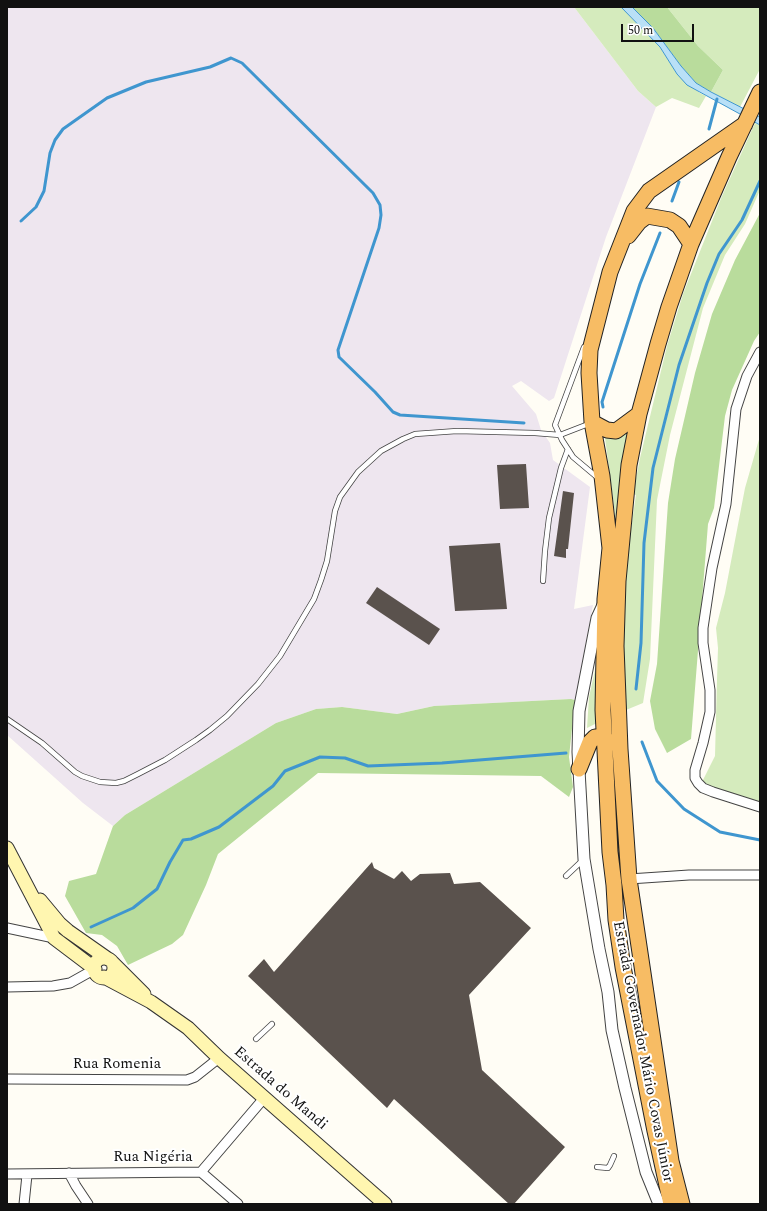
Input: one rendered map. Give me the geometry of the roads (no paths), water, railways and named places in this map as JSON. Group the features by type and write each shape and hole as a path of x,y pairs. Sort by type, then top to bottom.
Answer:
{"highway":[{"name":"Estrada Governador Mário Covas Júnior","path":"682,1204 671,1161 629,879 621,764 616,646 618,581 630,465 639,414 652,364 669,307 691,244 760,92"},
{"name":"Estrada Governador Mário Covas Júnior","path":"671,1204 623,967 616,920 610,852 603,710 605,599 610,548 603,482 592,422 589,373 590,350 610,272 634,211 649,191 746,122"},
{"path":"621,245 639,222 647,216 670,220 679,226 691,244"},
{"path":"592,422 607,430 616,431 639,414"},
{"path":"579,770 590,742 595,737 604,738 613,743 621,764"}],"main road":[{"name":"Estrada do Mandi","path":"7,848 54,938 99,973 150,1002 188,1028 219,1058 385,1204"},
{"name":"Estrada do Mandi","path":"22,877 60,924 110,961 150,1002"},
{"path":"99,973 110,976 114,971 110,961"}],"street":[{"path":"760,352 747,376 736,409 726,504 712,568 703,628 703,643 710,690 710,712 695,770 695,778 703,788 760,808"},
{"path":"605,599 597,618 582,695 578,728 584,859 599,949 608,992 612,1030 646,1172 659,1204"},
{"path":"629,879 689,875 760,875"},
{"path":"7,928 54,938"},
{"path":"7,987 53,986 70,983 99,973"},
{"name":"Rua Romenia","path":"7,1079 187,1080 195,1077 219,1058"},
{"name":"Rua Nigéria","path":"7,1174 27,1175 69,1173 200,1172 265,1097"},
{"path":"200,1172 238,1204"},
{"path":"69,1173 88,1204"},
{"path":"24,1204 27,1175"}],"lane":[{"path":"587,338 606,287"},
{"path":"585,345 555,425 573,457 603,482"},
{"path":"7,719 42,743 75,772 82,776 100,782 116,783 138,774 196,740 216,725 258,684 280,656 314,599 322,580 327,561 334,518 340,497 358,472 381,451 403,438 415,434 457,431 560,435 592,422"},
{"path":"543,581 550,510 560,468 568,449"},
{"path":"566,876 584,859"},
{"path":"256,1039 272,1024"},
{"path":"597,1167 608,1168 614,1156"}],"water":[{"path":"621,7 632,7 653,28 681,66 696,83 760,117 760,125 687,85 677,74 660,47"}],"waterway":[{"path":"21,221 36,207 44,191 50,153 55,140 63,129 107,98 146,82 210,67 231,58 242,63 373,193 380,205 381,215 379,228 338,350 339,357 393,412 400,415 524,423"},
{"path":"709,129 717,99"},
{"path":"636,689 641,643 644,543 653,468 679,365 707,283 719,254 742,220 760,181"},
{"path":"672,201 679,182"},
{"path":"603,407 602,402 640,284 660,233"},
{"path":"642,742 657,781 684,809 720,832 760,840"},
{"path":"91,927 133,908 157,889 183,840 191,839 219,827 273,786 285,771 320,757 345,758 368,766 442,763 566,753"}]}
